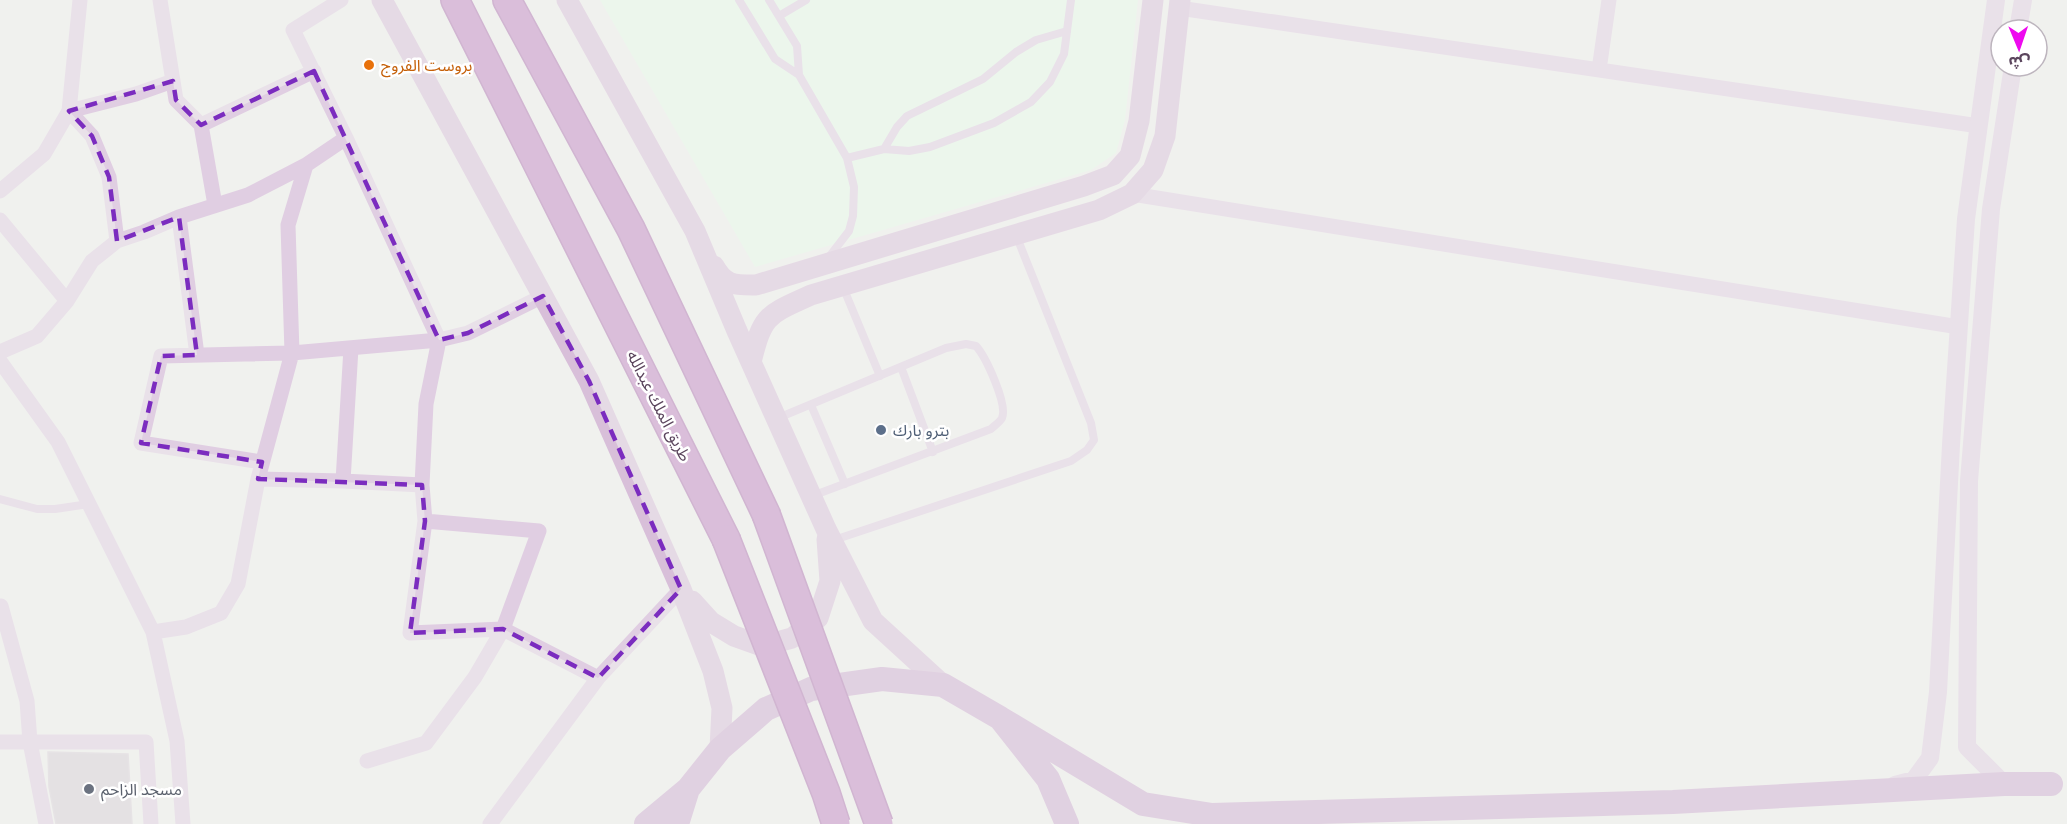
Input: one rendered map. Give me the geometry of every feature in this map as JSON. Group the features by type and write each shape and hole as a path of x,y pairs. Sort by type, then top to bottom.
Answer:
{"highway":[{"name":"طريق الملك عبدالله","path":"455,0 726,539 826,793 836,824"},
{"path":"507,0 631,229 766,514 879,824"}],"main road":[{"path":"382,0 589,381 681,590 713,671 722,708 720,749"},
{"path":"567,0 721,278 734,285 756,285 1084,186 1113,175 1130,156 1139,121 1153,0"},
{"path":"751,362 759,330 774,312 811,295 1099,210 1132,194 1153,170 1165,136 1180,4"},
{"path":"695,231 829,538 873,621 943,686 1143,804 1212,815"},
{"path":"681,590 711,622 734,636 762,646 792,638 818,618 830,581 829,538"},
{"path":"646,824 688,789 720,749 766,709 811,689 882,679 943,686"},
{"path":"1000,718 1048,778 1067,824"},
{"path":"1158,824 1212,815 1673,802 2059,783"},
{"path":"676,824 688,789"}],"street":[{"path":"0,191 44,154 69,111 80,0"},
{"path":"160,0 176,100 201,125 215,205"},
{"path":"341,0 293,30 346,138 439,340 426,404 422,485 425,521 410,633 503,629 598,678"},
{"path":"1599,70 1609,0"},
{"path":"1871,791 1914,780 1930,758 1938,692 1966,219 1996,0"},
{"path":"2020,18 2023,0"},
{"path":"1180,4 1599,70 1979,126"},
{"path":"201,125 314,71"},
{"path":"2004,784 1966,747 1969,493 1991,208 2011,78"},
{"path":"69,111 136,94 173,81"},
{"path":"69,111 92,136 109,177 117,241"},
{"path":"0,352 36,336 67,301 92,261 117,241 179,217 248,195 306,165 346,138"},
{"path":"153,632 186,627 221,614 238,584 258,479 292,353 288,225 306,165"},
{"path":"1132,194 1959,327"},
{"path":"179,217 197,355"},
{"path":"0,220 67,301"},
{"path":"262,462 141,443 161,356 292,353 439,340 468,333 543,296"},
{"path":"343,481 351,348"},
{"path":"0,361 58,442 153,632 177,741 183,824"},
{"path":"258,479 422,485"},
{"path":"367,761 426,743 475,677 503,629 539,531 425,521"},
{"path":"490,824 598,678 681,590"},
{"path":"1,606 27,701 30,742 46,824"},
{"path":"0,742 147,742 151,824"}],"lane":[{"path":"739,0 775,58 799,75 847,158 854,187 854,216 849,231 819,266"},
{"path":"769,0 797,46 799,75"},
{"path":"779,16 806,0"},
{"path":"847,158 884,149 909,151 930,147 994,123 1031,102 1050,82 1064,54 1071,0"},
{"path":"884,149 897,127 907,116 983,79 1016,51 1036,40 1067,31"},
{"path":"829,538 1071,461 1087,450 1094,440 1091,423 1016,235"},
{"path":"842,286 879,376"},
{"path":"777,419 946,348 966,344 976,346 985,355 1003,406 1002,418 986,432 811,496"},
{"path":"901,367 933,452"},
{"path":"811,405 845,484"},
{"path":"0,500 37,509 89,504"}],"highlighted area":[{"path":"314,71 439,340 468,333 543,296 589,381 681,589 598,678 503,629 410,633 425,521 422,485 258,479 262,462 141,443 161,356 197,355 179,217 117,241 109,177 92,136 69,111 173,81 176,100 201,125"}],"shaded area":[{"path":"600,0 1138,0 1125,120 1116,153 1091,170 755,267"}],"building":[{"name":"مسجد الزاحم","path":"48,752 128,754 132,824 56,824 49,787"}],"place":[{"name":"بروست الفروج","path":"369,65"},
{"name":"بترو بارك","path":"881,430"},
{"name":"مسجد الزاحم","path":"89,789"}]}
